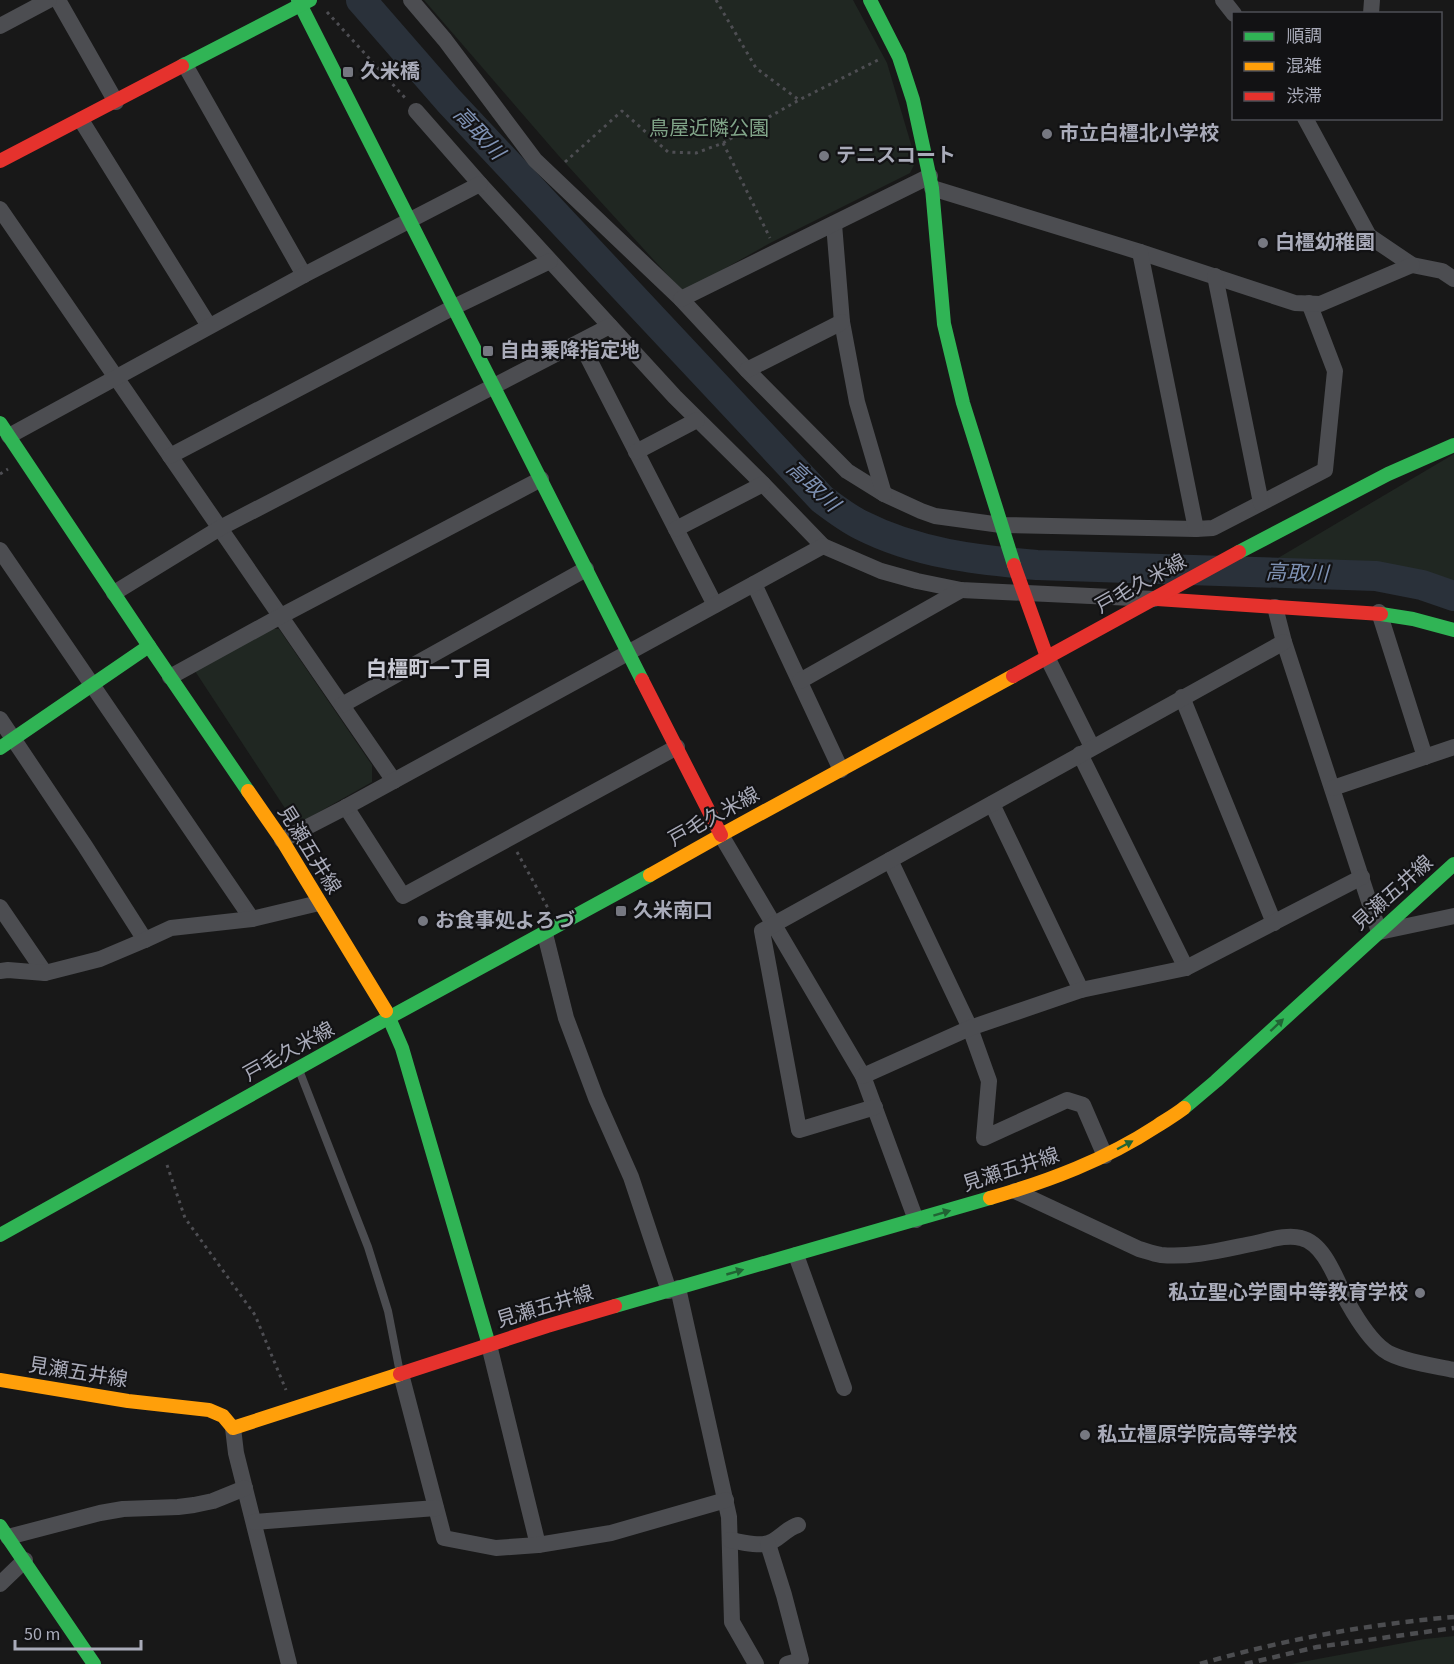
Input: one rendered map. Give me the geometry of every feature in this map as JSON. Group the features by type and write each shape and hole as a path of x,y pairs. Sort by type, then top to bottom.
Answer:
{"main road":[{"path":"870,0 898,57 913,100 931,182 944,324 963,403 1022,590 1047,657"},
{"path":"0,161 303,2 409,220 721,835"},
{"name":"見瀬五井線","path":"4,429 170,678 282,840 390,1017 402,1048 489,1345"},
{"name":"戸毛久米線","path":"0,1235 390,1017 551,931 721,835 1253,545 1388,474 1454,445"},
{"path":"1163,595 1275,607 1379,612 1435,623 1454,630"},
{"path":"7,743 149,646"},
{"name":"見瀬五井線","path":"0,1380 128,1401 209,1410 220,1413 233,1428 548,1326 1015,1191 1068,1173 1142,1136 1180,1111 1216,1082 1454,864"},
{"path":"4,1531 94,1664"}],"street":[{"path":"0,26 49,0"},
{"path":"58,0 116,102"},
{"path":"411,0 445,40 535,160 681,299 747,370 847,471 884,494 935,516 1004,531 1213,528 1325,470 1335,371 1309,303"},
{"path":"1223,0 1232,12"},
{"path":"185,65 304,275"},
{"path":"416,111 697,420 824,546 881,571 961,590 1163,595"},
{"path":"81,120 208,326"},
{"path":"1306,120 1369,236 1412,266 1442,271 1454,279"},
{"path":"681,299 834,224 931,182 1295,303 1320,304 1412,266"},
{"path":"4,429 117,378 208,326 480,184"},
{"path":"0,209 394,781"},
{"path":"834,224 842,322 857,402 884,494"},
{"path":"1140,252 1196,529"},
{"path":"170,456 454,307 550,261"},
{"path":"1215,276 1261,503"},
{"path":"747,370 842,322"},
{"path":"114,593 220,528 610,326"},
{"path":"580,342 715,605"},
{"path":"636,452 697,420"},
{"path":"170,678 281,616 541,479"},
{"path":"676,529 763,484"},
{"path":"282,840 824,546"},
{"path":"0,550 252,919"},
{"path":"342,705 586,569"},
{"path":"754,584 841,770"},
{"path":"800,681 961,590"},
{"path":"1275,607 1284,642 1379,932 1454,916"},
{"path":"1379,612 1425,757"},
{"path":"875,1107 799,1130 762,931 1284,642"},
{"path":"1047,657 1086,751 1186,968"},
{"path":"1182,698 1274,923"},
{"path":"0,719 7,743 85,846 145,940"},
{"path":"346,807 403,896 677,747"},
{"path":"1333,788 1454,747"},
{"path":"992,804 1081,990"},
{"path":"721,835 863,1076 916,1220"},
{"path":"890,860 970,1028 989,1081 984,1138 1067,1100 1083,1104 1105,1156"},
{"path":"863,1076 970,1028 1081,990 1186,968 1362,877"},
{"path":"0,971 45,973 100,959 171,928 252,919 319,903"},
{"path":"0,907 45,973"},
{"path":"551,931 567,1018 596,1098 631,1177 674,1289 729,1517 732,1622 756,1664"},
{"path":"1015,1191 1139,1249 1159,1255 1203,1254 1288,1237 1303,1238 1314,1245 1325,1258 1357,1319 1375,1343 1385,1352 1454,1370"},
{"path":"796,1255 844,1389"},
{"path":"489,1345 538,1545"},
{"path":"401,1374 444,1538 496,1548 538,1545 611,1533 726,1500"},
{"path":"233,1428 236,1454 289,1664"},
{"path":"4,1531 123,1509 194,1505 213,1501 245,1488"},
{"path":"254,1522 435,1508"},
{"path":"730,1540 768,1544 798,1525"},
{"path":"768,1544 801,1660 787,1664"},
{"path":"0,1584 25,1560"}],"lane":[{"path":"298,1070 368,1247 388,1311 401,1374"}],"path":[{"path":"716,0 756,68 798,100"},
{"path":"327,12 416,111"},
{"path":"565,162 622,111 668,152 696,153 723,143 798,100 882,57"},
{"path":"723,143 772,242"},
{"path":"510,838 551,931"},
{"path":"160,1146 185,1218 255,1315 293,1409"}],"green space":[{"name":"鳥屋近隣公園","path":"424,0 853,0 887,63 916,161 910,173 772,242 683,292 558,155"},
{"path":"1454,454 1454,587 1421,575 1378,568 1319,561 1273,561"},
{"path":"268,629 279,629 372,765 372,782 296,825 195,671"},
{"path":"1454,1636 1454,1664 1291,1664 1425,1639"}],"waterway":[{"name":"高取川","path":"361,0 449,101 822,499 856,522 882,535 925,549 992,561 1037,565 1376,576 1422,585 1454,596"}],"railway":[{"path":"1200,1664 1326,1634 1454,1617"},
{"path":"1245,1664 1317,1647 1454,1628"}],"traffic: fast":[{"path":"298,0 642,680"},
{"path":"182,66 310,0"},
{"path":"870,0 899,57 913,100 932,188 944,324 963,403 1014,565"},
{"path":"0,423 248,791"},
{"path":"1239,552 1388,474 1454,445"},
{"path":"1381,614 1413,619 1454,630"},
{"path":"0,748 149,646"},
{"path":"1184,1108 1454,864"},
{"path":"0,1235 650,875"},
{"path":"386,1011 402,1048 489,1345"},
{"path":"615,1306 990,1198"},
{"path":"0,1526 94,1664"}],"traffic: slow":[{"path":"650,875 1013,676"},
{"path":"248,791 282,840 386,1011"},
{"path":"990,1198 1055,1177 1097,1159 1137,1138 1184,1108"},
{"path":"0,1380 128,1401 209,1410 223,1416 233,1428 400,1374"}],"traffic: jam":[{"path":"0,161 182,66"},
{"path":"1013,676 1239,552"},
{"path":"1014,565 1047,657"},
{"path":"1157,599 1381,614"},
{"path":"642,680 721,835"},
{"path":"400,1374 615,1306"}],"place":[{"name":"久米橋","path":"348,72"},
{"name":"市立白橿北小学校","path":"1047,134"},
{"name":"テニスコート","path":"824,156"},
{"name":"白橿幼稚園","path":"1263,243"},
{"name":"自由乗降指定地","path":"488,351"},
{"name":"久米南口","path":"621,911"},
{"name":"お食事処よろづ","path":"423,921"},
{"name":"私立聖心学園中等教育学校","path":"1420,1293"},
{"name":"私立橿原学院高等学校","path":"1085,1435"}],"district":[{"name":"白橿町一丁目","path":"429,669"}]}
